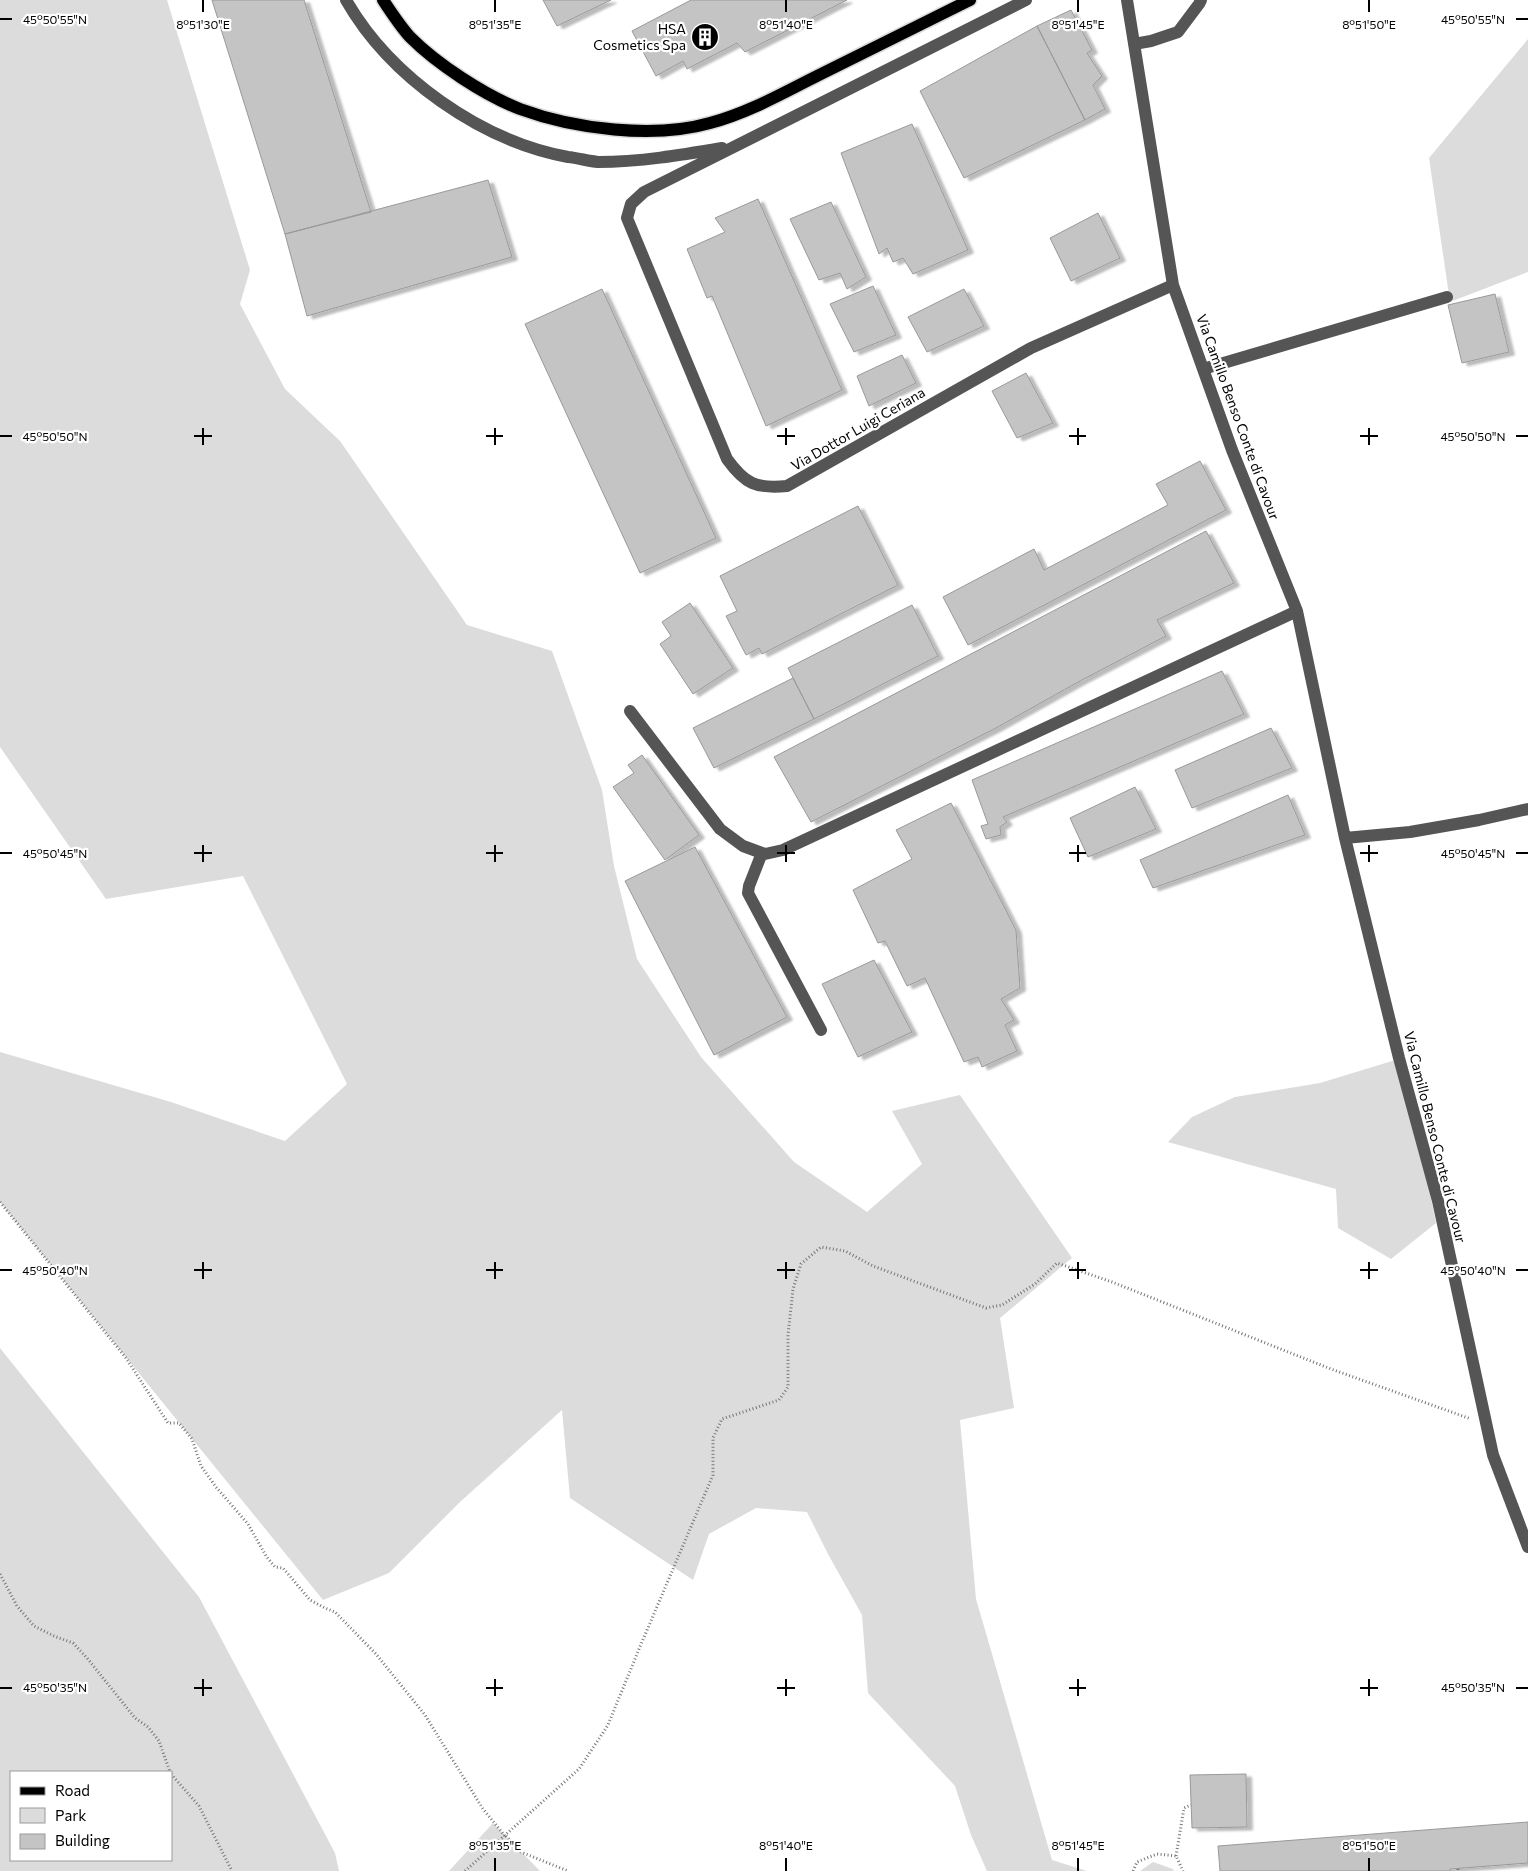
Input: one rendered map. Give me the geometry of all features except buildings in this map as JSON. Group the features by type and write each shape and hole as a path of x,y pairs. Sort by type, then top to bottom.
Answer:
{"main road":[{"path":"383,0 409,36 440,63 477,87 520,109 565,121 615,130 656,132 710,124 755,107 970,0"}],"street":[{"name":"Via Dottor Luigi Ceriana","path":"346,0 354,16 382,51 414,80 450,107 492,132 536,149 596,162 639,161 734,146"},
{"name":"Via Dottor Luigi Ceriana","path":"1026,0 644,192 631,204 627,218 727,459 738,475 752,484 773,488 787,486 1031,348 1173,285"},
{"name":"Via Camillo Benso Conte di Cavour","path":"1126,0 1173,285 1232,450 1297,612 1345,838 1399,1058 1438,1201 1492,1455 1525,1527 1528,1547"},
{"path":"1134,44 1151,41 1178,32 1201,0"},
{"path":"1203,369 1447,297"},
{"path":"630,710 720,829 743,846 766,854 783,850 1297,612"},
{"path":"1345,838 1410,832 1528,809"},
{"path":"762,853 748,893 821,1030"}],"path":[{"path":"0,1202 126,1358 168,1423 179,1423 192,1438 201,1466 216,1487 248,1524 266,1556 275,1567 283,1568 310,1600 335,1612 376,1654 425,1715 483,1808 521,1852 559,1869 568,1871"},
{"path":"465,1871 579,1770 608,1725 638,1649 714,1475 713,1438 722,1419 779,1400 788,1386 788,1335 793,1289 801,1264 821,1247 845,1251 873,1266 986,1308 1002,1306 1027,1290 1057,1262 1331,1368 1486,1424"},
{"path":"0,1574 18,1606 34,1626 73,1643 135,1718 148,1727 159,1741 170,1771"},
{"path":"172,1774 199,1806 232,1871"},
{"path":"1183,1871 1176,1856 1184,1808 1191,1805"},
{"path":"1133,1871 1137,1862 1156,1854 1176,1856"}],"green space":[{"path":"0,0 167,0 250,270 240,304 285,389 340,441 467,625 552,651 602,790 614,866 637,959 701,1057 794,1162 867,1212 922,1164 892,1111 960,1095 1072,1258 1000,1318 1014,1408 960,1420 976,1599 1052,1860 1087,1871 987,1871 971,1835 955,1786 868,1693 862,1615 807,1512 756,1508 709,1534 693,1580 570,1498 562,1410 460,1502 389,1573 323,1600 0,1202 0,1052 171,1102 285,1141 347,1084 243,876 106,899 0,747"},
{"path":"1528,39 1528,272 1450,302 1429,158"},
{"path":"1402,1058 1436,1223 1391,1259 1338,1228 1336,1189 1168,1142 1192,1117 1235,1097 1320,1083"},
{"path":"0,1348 199,1597 335,1853 339,1871 0,1871"},
{"path":"493,1823 540,1871 449,1871"},
{"path":"1153,1862 1173,1869 1174,1871 1140,1871"}],"place":[{"name":"HSA Cosmetics Spa","path":"705,37"}]}
